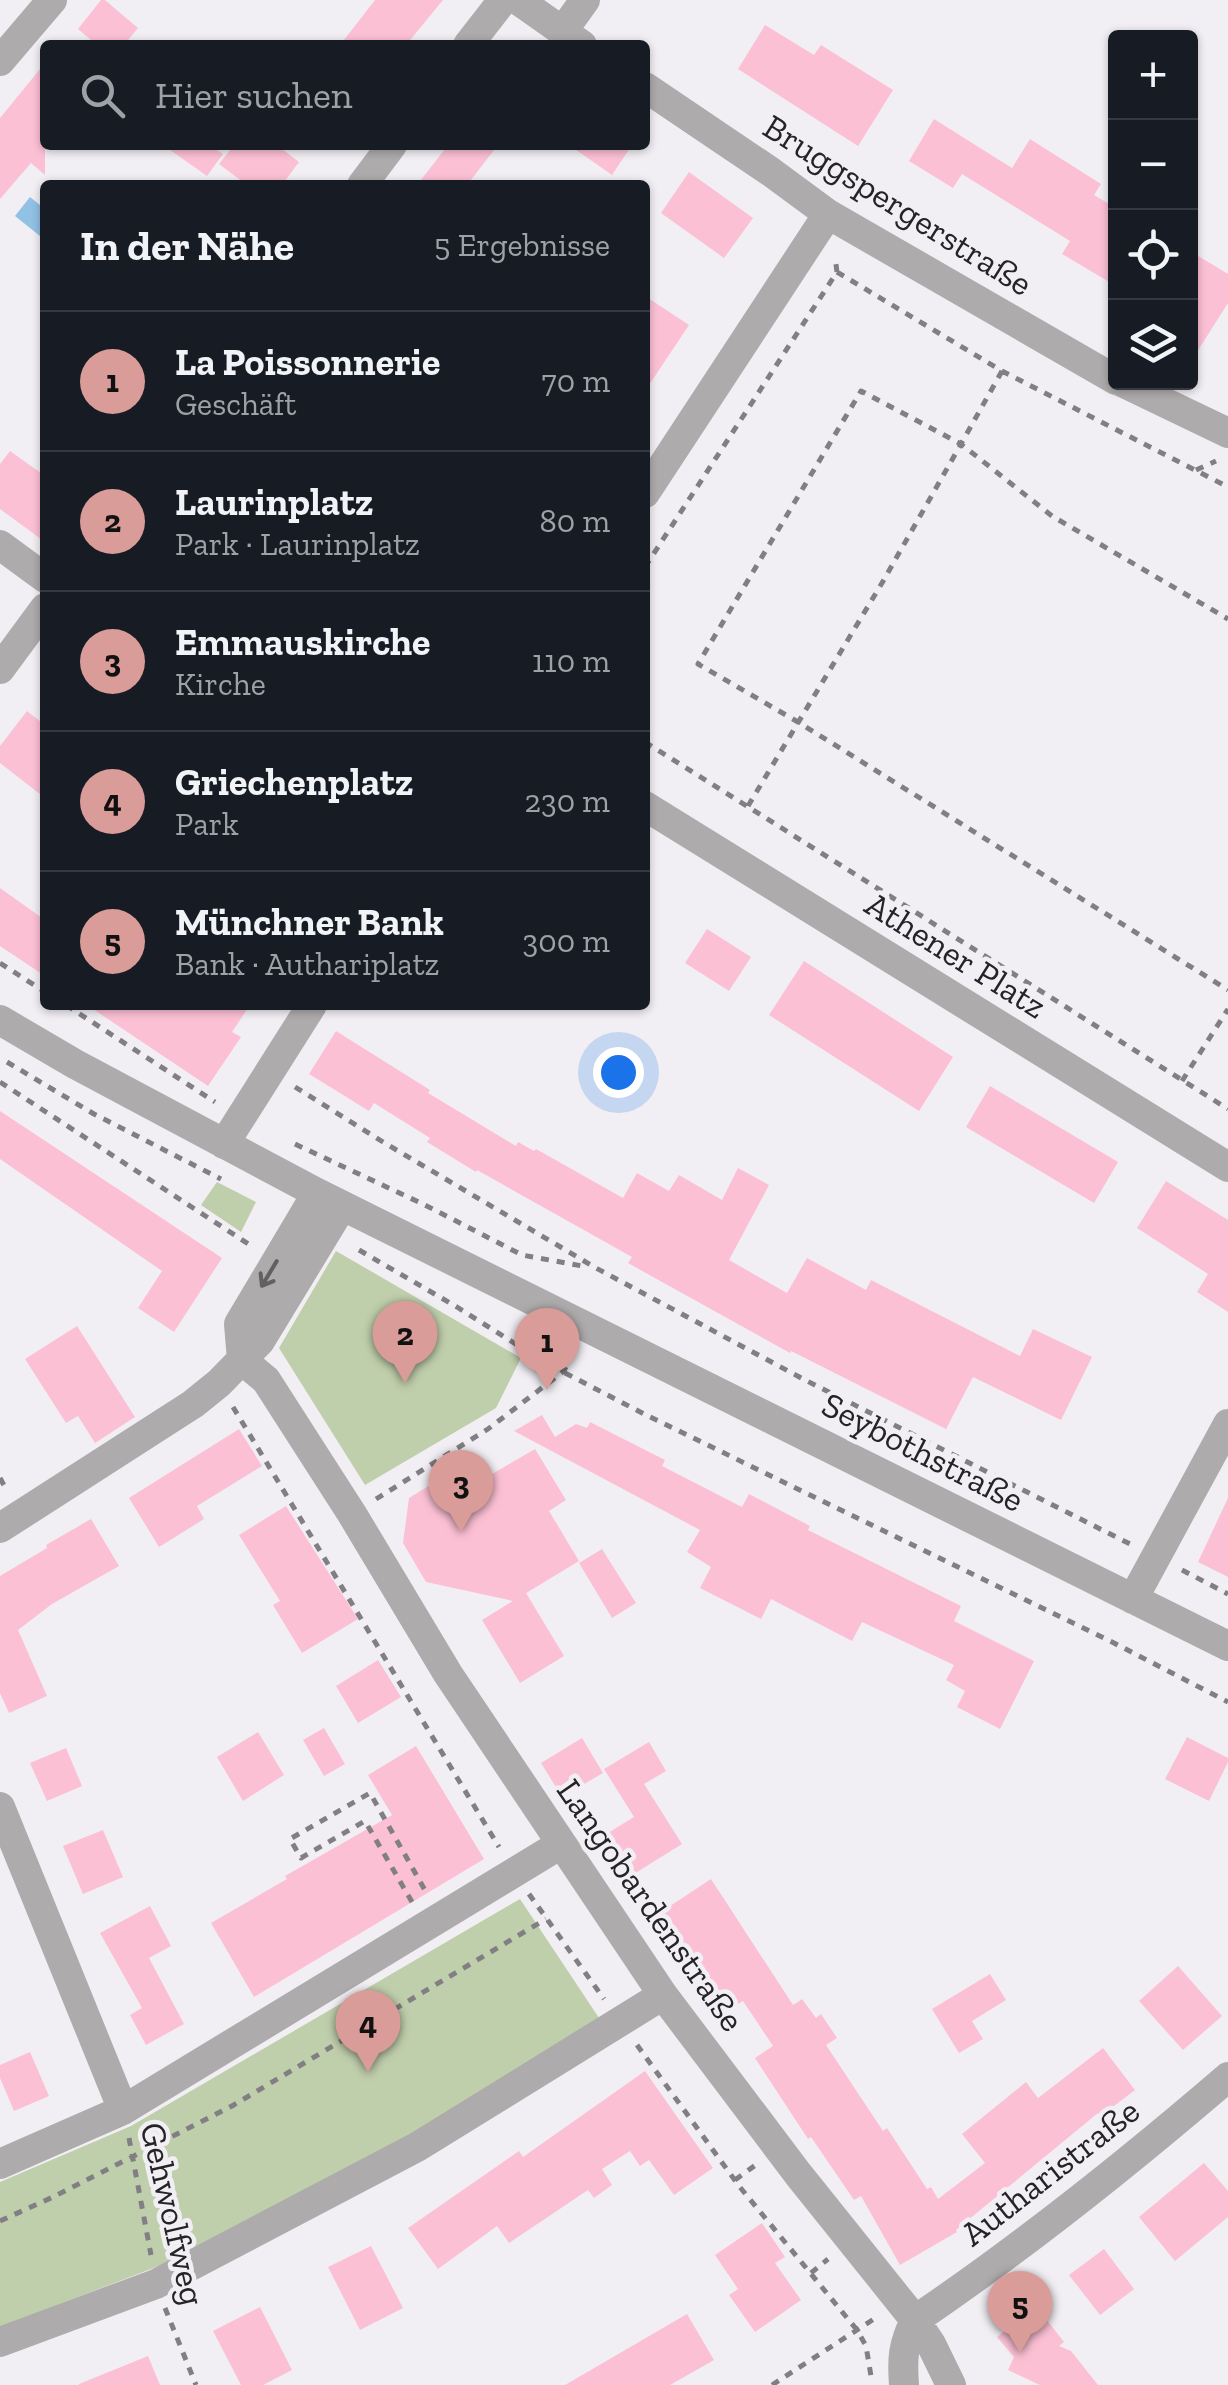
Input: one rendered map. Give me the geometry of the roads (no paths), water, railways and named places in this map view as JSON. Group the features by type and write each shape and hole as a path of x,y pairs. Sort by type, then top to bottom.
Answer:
{"street":[{"path":"0,61 52,0"},
{"path":"472,40 504,0"},
{"path":"518,0 572,38 585,0"},
{"name":"Bruggspergerstraße","path":"650,90 828,214 1108,375"},
{"path":"366,180 388,150"},
{"path":"650,485 828,214"},
{"name":"Bruggspergerstraße","path":"1138,390 1228,433"},
{"path":"0,545 40,574"},
{"path":"0,669 40,615"},
{"name":"Athener Platz","path":"650,809 1228,1167"},
{"path":"224,1144 309,1010"},
{"name":"Seybothstraße","path":"0,1020 224,1144 329,1210 584,1326 1228,1646"},
{"path":"242,1360 240,1324 276,1262 329,1210"},
{"path":"0,1528 193,1404 219,1383 260,1340 329,1210"},
{"name":"Langobardenstraße","path":"242,1360 266,1380 448,1674 663,1995 907,2311 931,2344 950,2385"},
{"path":"1133,1599 1228,1424"},
{"path":"0,1807 123,2110"},
{"path":"0,2164 123,2110 561,1844"},
{"path":"0,2342 156,2284 418,2148 663,1995"},
{"name":"Autharistraße","path":"907,2311 996,2265 1228,2077"},
{"path":"904,2385 902,2356 907,2311"}],"water":[{"path":"30,197 40,205 40,236 15,216"}],"place":[{"name":"Laurinplatz","path":"405,1383"},
{"name":"La Poissonnerie","path":"547,1390"},
{"name":"Emmauskirche","path":"461,1532"},
{"name":"Griechenplatz","path":"368,2072"},
{"name":"Münchner Bank","path":"1020,2353"}]}
